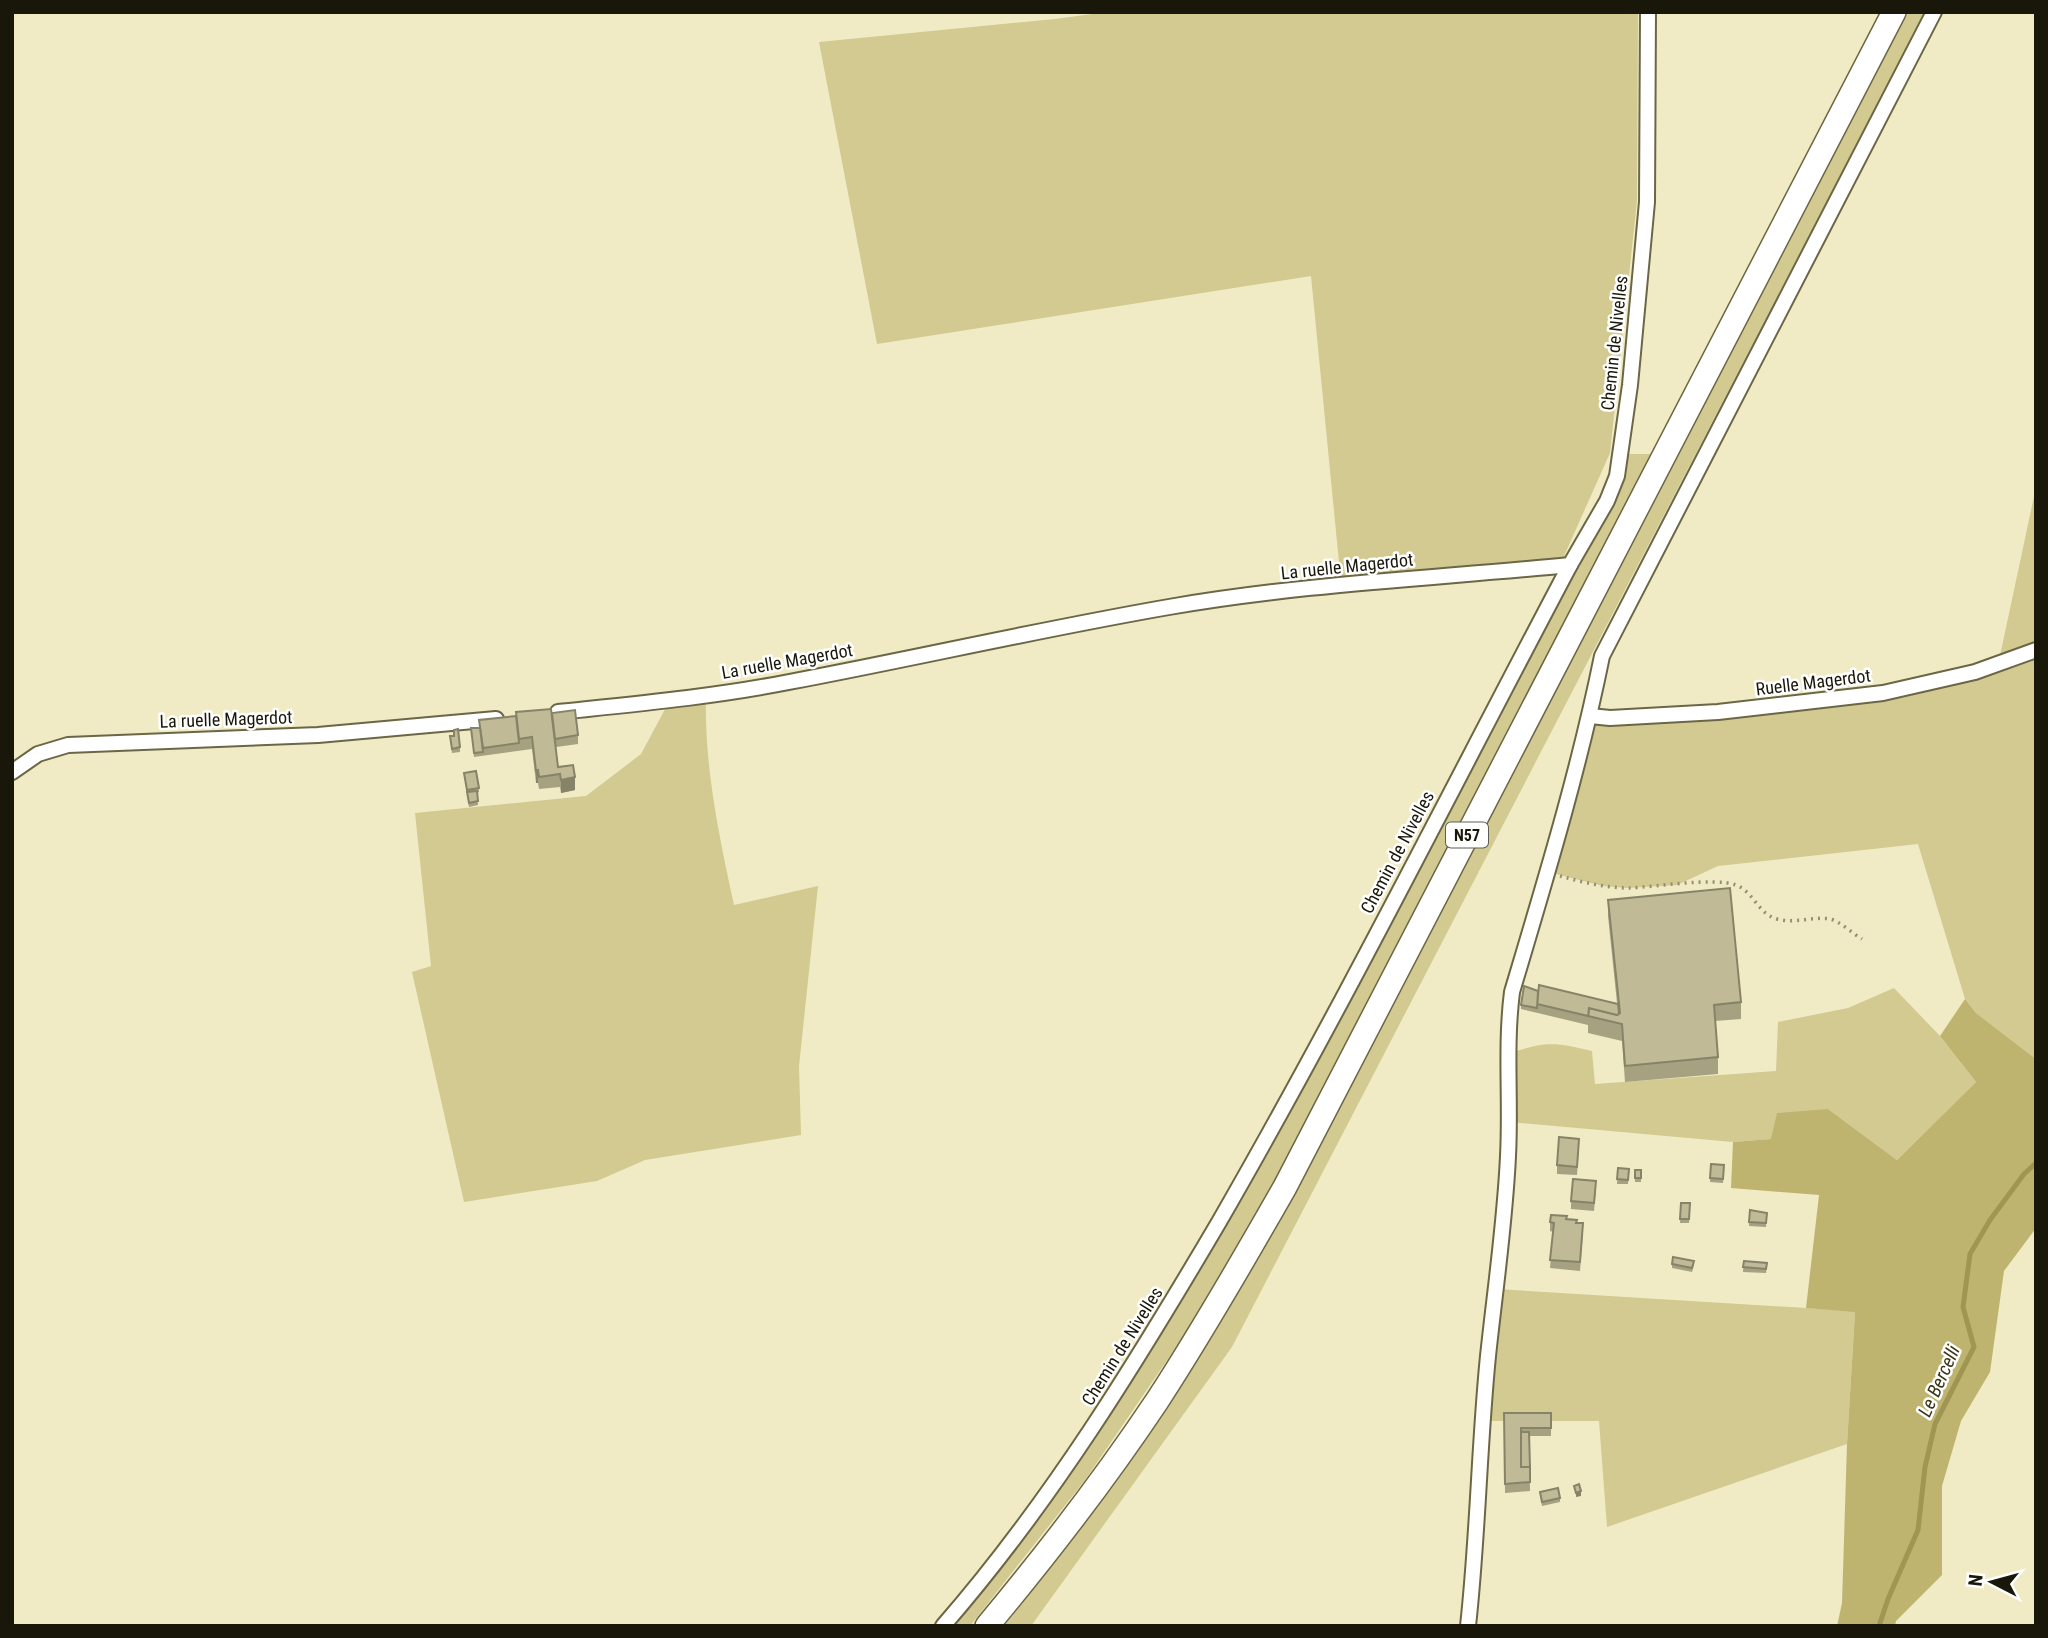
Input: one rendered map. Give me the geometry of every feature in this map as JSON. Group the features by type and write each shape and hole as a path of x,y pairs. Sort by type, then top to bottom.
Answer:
{"highway":[{"name":"N57","path":"987,1626 1038,1564 1156,1402 1279,1198 1894,12"}],"street":[{"name":"Chemin de Nivelles","path":"943,1626 982,1581 1067,1467 1132,1368 1194,1263 1263,1145 1570,565 1607,501 1617,476 1630,385 1647,202 1648,12"},
{"path":"1468,1626 1474,1576 1488,1357 1508,1156 1508,1025 1512,992 1590,716 1602,656 1934,12"},
{"name":"La ruelle Magerdot","path":"545,714 670,700 788,682 1008,636 1219,599 1361,583 1570,565"},
{"name":"Ruelle Magerdot","path":"1590,716 1610,718 1718,712 1883,692 1975,672 2036,650"},
{"name":"La ruelle Magerdot","path":"12,772 37,754 68,745 318,735 517,717"}],"path":[{"path":"1548,872 1603,886 1627,888 1718,883 1737,886 1773,918 1792,922 1831,919 1861,939"}],"shaded area":[{"path":"1107,12 1638,12 1637,201 1610,453 1556,574 1342,593 1311,276 877,344 819,42"},
{"path":"1908,12 1925,12 1232,1347 1031,1626 1004,1626 1111,1489 1204,1348 1297,1191"},
{"path":"1627,454 1651,454 1273,1184 1183,1337 1085,1480 970,1626 949,1626 1021,1541 1084,1453 1141,1363"},
{"path":"2036,487 2036,1059 1976,1013 1965,999 1918,844 1718,866 1677,885 1627,888 1603,886 1548,872 1590,716 1784,705 1998,665"},
{"path":"706,695 710,774 734,905 818,886 799,1066 801,1135 645,1160 597,1181 464,1202 412,972 431,966 415,813 586,796 641,754 670,700"},
{"path":"1894,988 1940,1036 1976,1082 1897,1160 1828,1109 1772,1139 1733,1142 1510,1122 1508,1054 1550,1044 1592,1051 1595,1084 1776,1071 1778,1022 1848,1008"},
{"path":"1965,999 1976,1013 2036,1059 2036,1228 2004,1271 1990,1372 1961,1421 1942,1486 1942,1575 1896,1621 1895,1626 1837,1626 1842,1603 1847,1444 1855,1312 1806,1308 1819,1195 1731,1188 1733,1142 1771,1139 1777,1113 1828,1109 1897,1160 1976,1082 1940,1036"},
{"path":"1497,1289 1855,1311 1847,1444 1607,1527 1599,1421 1483,1421"}],"building":[{"path":"551,709 558,767 573,765 575,777 561,780 560,774 539,777 532,737 519,739 516,712"},
{"path":"575,710 578,735 555,739 552,713"},
{"path":"516,716 519,743 483,748 479,720"},
{"path":"471,728 480,728 483,752 474,753"},
{"path":"458,729 460,747 452,749 450,736 454,736 454,730"},
{"path":"476,771 479,788 467,790 464,773"},
{"path":"477,791 478,801 469,803 467,792"},
{"path":"1730,888 1741,1002 1714,1005 1718,1057 1625,1066 1622,1024 1588,1016 1589,1008 1617,1015 1620,1013 1608,900"},
{"path":"1539,985 1618,1004 1619,1014 1589,1008 1588,1016 1537,1004"},
{"path":"1524,986 1538,991 1537,1008 1521,1005"},
{"path":"1559,1137 1579,1139 1577,1167 1557,1165"},
{"path":"1711,1164 1724,1165 1723,1179 1710,1178"},
{"path":"1618,1168 1629,1169 1628,1180 1617,1179"},
{"path":"1635,1170 1641,1170 1641,1178 1635,1178"},
{"path":"1573,1179 1596,1181 1594,1203 1571,1201"},
{"path":"1681,1203 1690,1203 1689,1219 1680,1219"},
{"path":"1750,1210 1767,1213 1766,1223 1749,1222"},
{"path":"1551,1215 1567,1216 1566,1219 1583,1223 1580,1262 1550,1260 1554,1223 1550,1222"},
{"path":"1673,1257 1694,1261 1692,1268 1672,1264"},
{"path":"1744,1261 1767,1263 1766,1269 1743,1267"},
{"path":"1504,1413 1551,1413 1551,1428 1521,1428 1521,1467 1530,1467 1530,1482 1505,1484"},
{"path":"1521,1432 1529,1432 1530,1467 1521,1467"},
{"path":"1579,1484 1581,1491 1576,1493 1574,1486"},
{"path":"1558,1488 1560,1498 1542,1502 1540,1492"}],"waterway":[{"name":"Le Bercelli","path":"1879,1626 1918,1530 1925,1467 1935,1424 1974,1347 1963,1307 1970,1254 1990,1220 2024,1174 2036,1163"}]}
